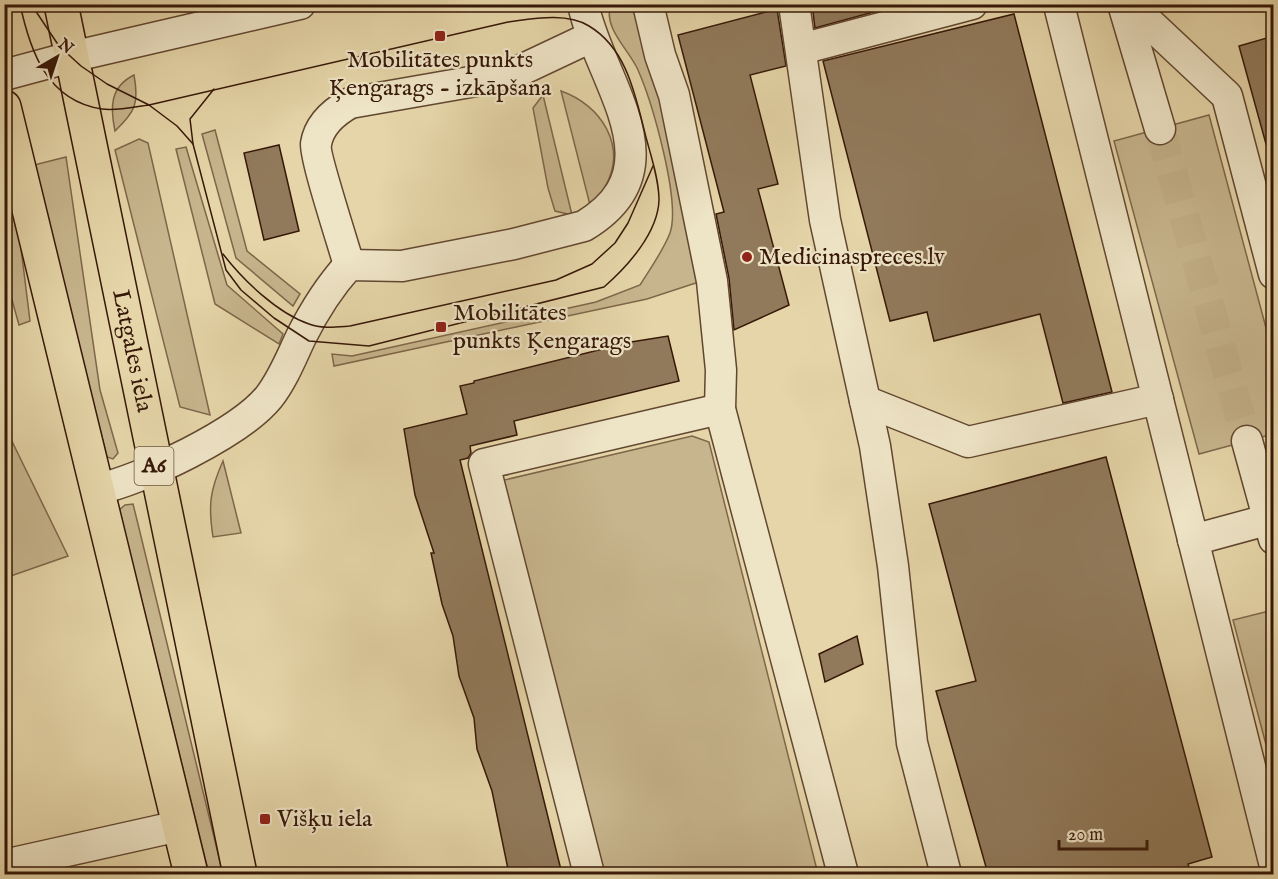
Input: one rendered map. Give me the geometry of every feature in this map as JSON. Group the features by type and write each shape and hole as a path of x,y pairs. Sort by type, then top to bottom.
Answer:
{"highway":[{"name":"Latgales iela","path":"61,4 154,468 240,874"},
{"path":"4,107 191,874"}],"street":[{"path":"4,75 71,57 189,17 300,4"},
{"path":"98,489 128,481 243,422 268,398 291,362 301,337 330,286 349,265 402,266 435,260 584,226 604,214 622,193 631,169 631,145 617,97 591,37 583,4"},
{"path":"648,4 660,55 674,96 712,281 721,370 720,409 843,874"},
{"path":"794,4 825,220 875,446 893,566 912,743 946,874"},
{"path":"801,49 972,4"},
{"path":"1123,4 1160,129"},
{"path":"1129,4 1227,96 1274,274"},
{"path":"1064,6 1158,399 1274,862"},
{"path":"349,265 315,146 323,126 333,113 350,102 476,81 519,71 591,37"},
{"path":"865,401 968,442 1158,399"},
{"path":"589,874 484,464 720,409"},
{"path":"1193,540 1272,526 1247,441"},
{"path":"4,865 179,826"}],"shaded area":[{"path":"611,5 636,5 653,65 705,280 647,299 334,366 332,354 352,356 596,302 640,285 670,233 672,199 663,152 650,104 638,70 613,30 609,13"},
{"path":"134,75 136,100 132,112 115,131 112,106 116,92 120,85"},
{"path":"561,91 575,97 599,117 612,142 611,172 604,189 590,205"},
{"path":"543,95 572,215 555,211 548,188 533,108"},
{"path":"1209,115 1273,354 1273,434 1199,454 1114,141"},
{"path":"215,130 247,251 300,294 293,306 236,258 202,134"},
{"path":"139,139 148,143 210,415 180,407 115,150"},
{"path":"186,147 227,285 283,334 279,344 215,304 176,149"},
{"path":"66,157 100,390 118,453 113,459 107,457 34,165"},
{"path":"4,176 18,224 30,321 19,325 5,275"},
{"path":"4,425 68,556 5,578 4,578"},
{"path":"692,436 709,442 818,874 600,874 500,481"},
{"path":"223,461 241,533 213,537 211,498"},
{"path":"133,504 223,874 209,874 119,510 125,505"},
{"path":"1274,610 1273,771 1233,620"}],"building":[{"path":"812,4 880,4 881,10 815,28"},
{"path":"777,9 786,66 750,75 778,184 758,189 789,305 734,330 729,278 716,214 724,212 678,35"},
{"path":"1014,14 1112,392 1063,403 1040,314 934,341 927,312 890,321 823,61"},
{"path":"1274,36 1274,143 1266,144 1239,46"},
{"path":"279,145 299,231 264,240 244,153"},
{"path":"668,336 679,381 514,421 517,435 470,446 471,453 468,458 460,460 562,874 509,874 492,791 477,749 474,718 459,676 453,636 442,604 431,553 434,553 415,495 404,429 467,414 460,386 474,383 474,381 631,342"},
{"path":"1106,457 1212,857 1188,864 1191,874 988,874 936,691 976,681 929,504"},
{"path":"857,636 863,664 825,682 819,654"}],"tunnel":[{"path":"1160,129 1247,441 1241,436"}],"tram line":[{"path":"20,4 29,39 44,71 67,96 83,104 102,109 126,109 149,105 508,22 538,18 560,18 580,22 603,36 622,62 629,77 658,185 659,200 653,225 640,248 604,287 369,346 309,341 274,318 241,290 226,270 193,144 177,126 149,105 107,84 81,66 59,46 31,4"},
{"path":"193,144 190,119 214,89"},
{"path":"223,254 251,285 273,304 297,319 314,326 350,326 556,280 592,264 615,243 628,223 653,166"}],"place":[{"name":"Mobilitātes punkts Ķengarags - izkāpšana","path":"440,36"},
{"name":"Medicinaspreces.lv","path":"747,257"},
{"name":"Mobilitātes punkts Ķengarags","path":"441,327"},
{"name":"Višķu iela","path":"265,819"}]}
